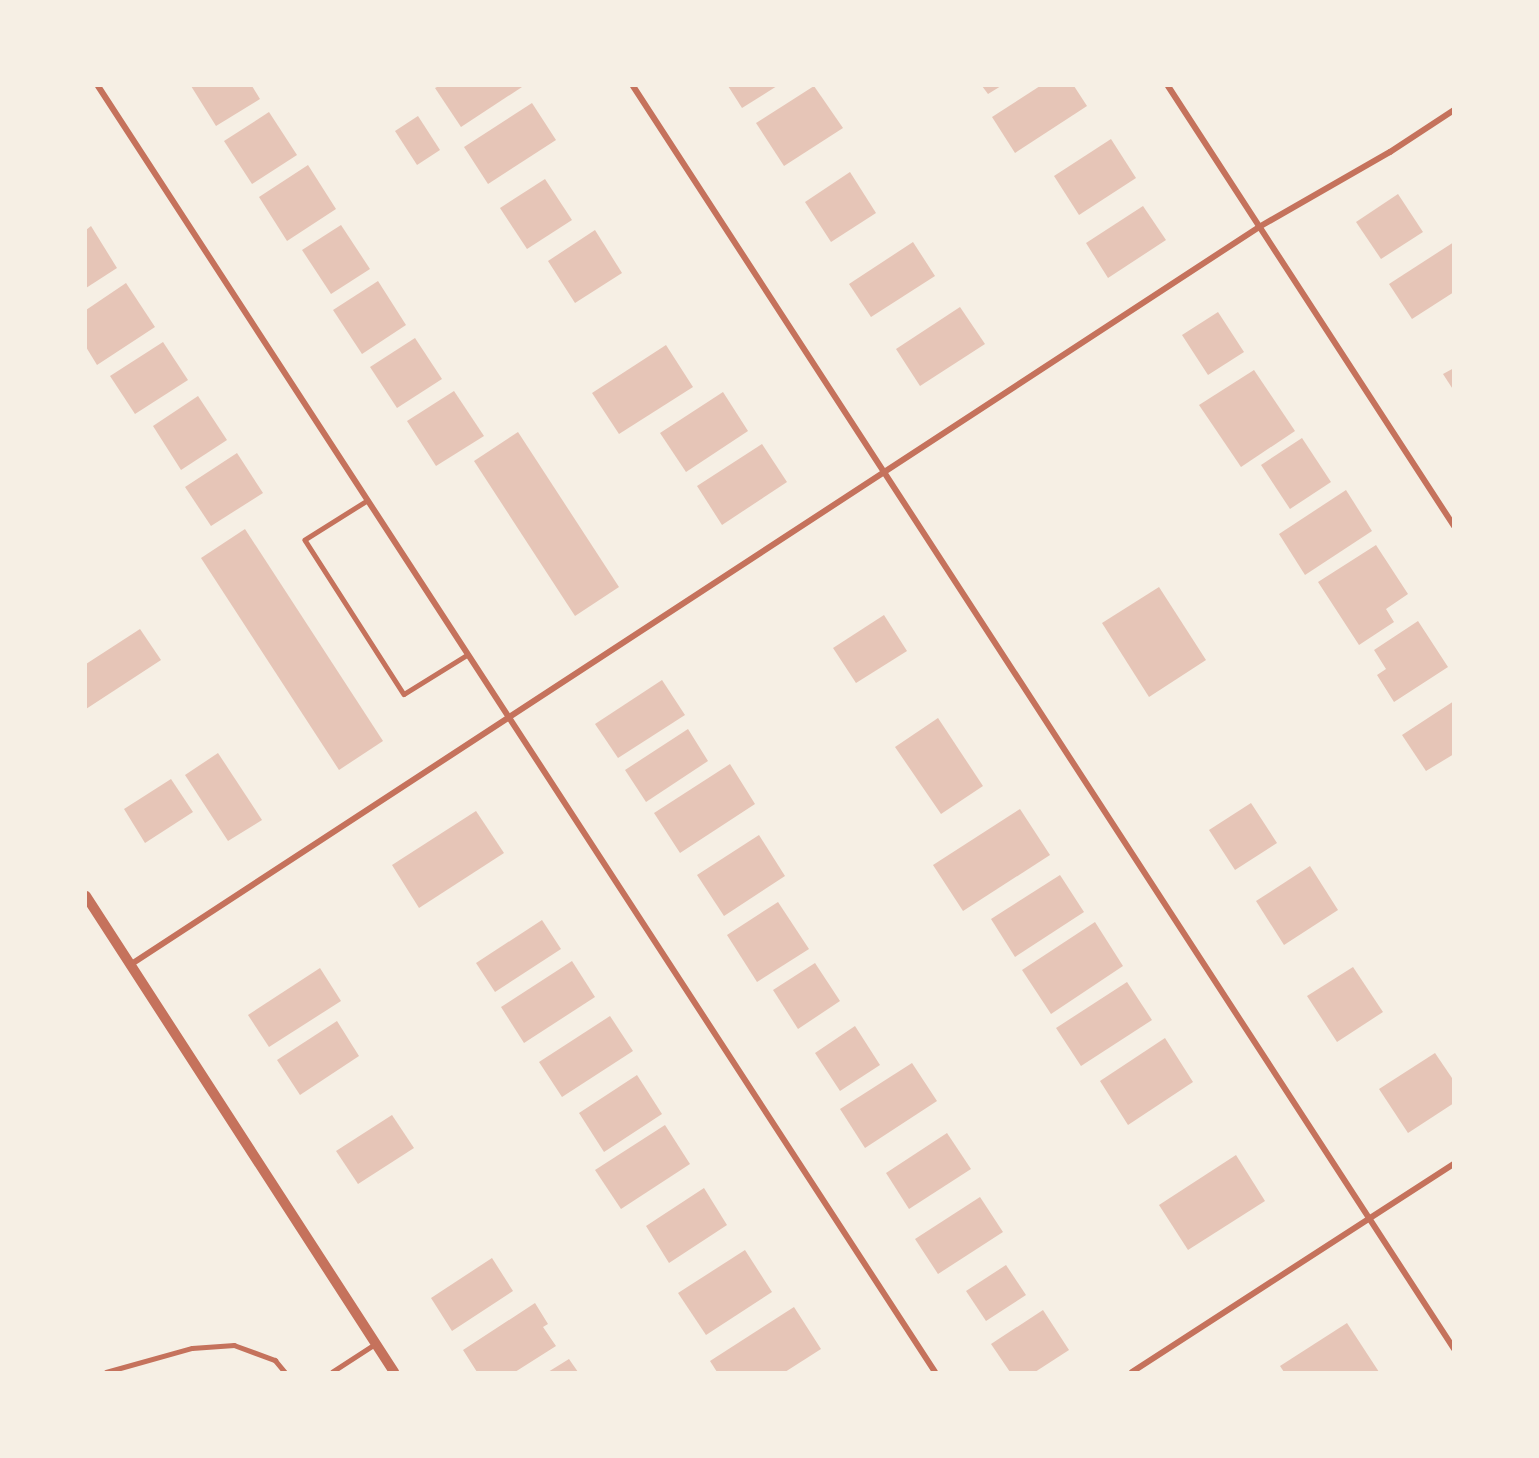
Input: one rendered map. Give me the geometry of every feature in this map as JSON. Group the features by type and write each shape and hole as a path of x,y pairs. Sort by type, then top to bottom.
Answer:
{"street":[{"path":"98,86 935,1372"},
{"path":"633,86 1454,1349"},
{"path":"1168,86 1454,526"},
{"path":"130,965 1259,226 1390,152 1454,110"},
{"path":"86,896 394,1372"},
{"path":"1132,1372 1454,1164"}],"lane":[{"path":"367,501 305,540 404,694 467,655"},
{"path":"332,1372 375,1344"},
{"path":"106,1372 192,1348 234,1346 275,1360 285,1372"}],"building":[{"path":"191,86 252,86 260,99 216,126"},
{"path":"439,86 522,87 461,127 435,88"},
{"path":"728,86 777,86 742,108"},
{"path":"814,86 843,128 784,166 756,123"},
{"path":"982,86 1001,86 988,94"},
{"path":"1040,86 1074,86 1087,106 1015,153 992,117"},
{"path":"532,103 556,140 488,184 464,147"},
{"path":"269,112 297,155 252,184 224,141"},
{"path":"418,116 440,150 417,165 395,131"},
{"path":"1111,139 1136,178 1079,215 1054,176"},
{"path":"308,165 336,209 287,241 259,197"},
{"path":"850,172 876,213 831,242 805,202"},
{"path":"545,179 572,220 527,249 500,208"},
{"path":"1398,194 1423,232 1381,259 1356,222"},
{"path":"1143,206 1166,240 1108,278 1086,243"},
{"path":"341,225 370,269 331,294 302,250"},
{"path":"91,226 117,268 86,288 86,230"},
{"path":"595,230 622,273 575,303 548,261"},
{"path":"913,242 935,276 871,317 849,284"},
{"path":"1454,242 1454,292 1412,319 1389,284"},
{"path":"378,281 406,325 362,354 333,310"},
{"path":"126,283 155,327 97,365 86,347 86,310"},
{"path":"960,307 985,344 920,386 896,349"},
{"path":"1218,312 1244,352 1208,375 1182,335"},
{"path":"415,338 442,379 397,408 370,367"},
{"path":"163,342 188,380 135,414 110,376"},
{"path":"666,345 693,387 619,434 592,393"},
{"path":"1454,368 1454,391 1443,374"},
{"path":"1254,370 1295,431 1241,467 1199,405"},
{"path":"454,391 484,436 436,466 407,421"},
{"path":"723,392 748,431 686,472 660,433"},
{"path":"198,396 227,440 181,470 153,426"},
{"path":"518,432 619,587 575,616 474,461"},
{"path":"1302,438 1331,482 1290,509 1261,465"},
{"path":"762,444 787,482 722,525 697,486"},
{"path":"237,453 263,493 211,526 185,487"},
{"path":"1346,490 1372,531 1305,575 1279,534"},
{"path":"245,529 383,741 339,770 201,558"},
{"path":"1376,545 1408,594 1386,609 1394,622 1359,645 1318,582"},
{"path":"1159,587 1206,660 1149,697 1102,623"},
{"path":"884,615 907,651 856,683 833,648"},
{"path":"1418,621 1448,667 1394,702 1377,675 1386,669 1374,650"},
{"path":"140,629 161,660 86,709 86,664"},
{"path":"662,680 685,715 618,758 595,724"},
{"path":"1454,701 1454,754 1426,771 1402,735"},
{"path":"938,718 983,786 941,814 895,747"},
{"path":"688,729 708,761 646,802 625,770"},
{"path":"218,753 262,820 228,841 185,775"},
{"path":"730,764 755,804 680,853 654,813"},
{"path":"171,779 193,812 145,843 124,809"},
{"path":"1251,803 1277,843 1235,870 1209,830"},
{"path":"1020,809 1050,855 963,911 933,865"},
{"path":"476,811 504,853 419,908 392,865"},
{"path":"759,835 785,876 724,916 697,875"},
{"path":"1310,866 1338,910 1284,945 1256,901"},
{"path":"1060,875 1084,912 1015,957 991,919"},
{"path":"778,902 809,949 757,982 727,935"},
{"path":"542,920 561,949 495,992 476,963"},
{"path":"1095,922 1123,966 1051,1014 1022,970"},
{"path":"572,961 595,997 524,1043 501,1007"},
{"path":"815,963 840,1001 798,1029 773,990"},
{"path":"1353,967 1383,1012 1337,1042 1307,996"},
{"path":"320,968 341,1001 269,1047 248,1015"},
{"path":"1127,982 1152,1020 1081,1066 1056,1028"},
{"path":"610,1016 633,1051 562,1097 539,1062"},
{"path":"337,1021 359,1056 300,1095 277,1060"},
{"path":"855,1026 880,1065 840,1091 815,1053"},
{"path":"1165,1038 1193,1082 1128,1125 1100,1081"},
{"path":"1435,1053 1454,1081 1454,1103 1408,1133 1379,1089"},
{"path":"912,1063 937,1101 865,1148 840,1109"},
{"path":"637,1075 662,1114 604,1152 579,1113"},
{"path":"392,1115 414,1148 358,1184 336,1151"},
{"path":"665,1125 690,1164 621,1209 595,1170"},
{"path":"947,1133 971,1169 909,1209 886,1173"},
{"path":"1236,1155 1265,1201 1188,1250 1159,1205"},
{"path":"704,1188 727,1225 669,1263 646,1226"},
{"path":"980,1197 1003,1232 938,1274 915,1239"},
{"path":"745,1250 772,1292 706,1335 678,1293"},
{"path":"492,1258 513,1291 452,1331 431,1298"},
{"path":"1006,1265 1026,1295 986,1321 966,1291"},
{"path":"535,1303 548,1324 543,1327 556,1346 515,1372 477,1372 463,1350"},
{"path":"794,1307 821,1349 785,1372 717,1372 710,1361"},
{"path":"1043,1310 1069,1350 1035,1372 1010,1372 991,1344"},
{"path":"1347,1323 1379,1372 1284,1372 1280,1366"},
{"path":"569,1359 578,1372 548,1372"}]}
